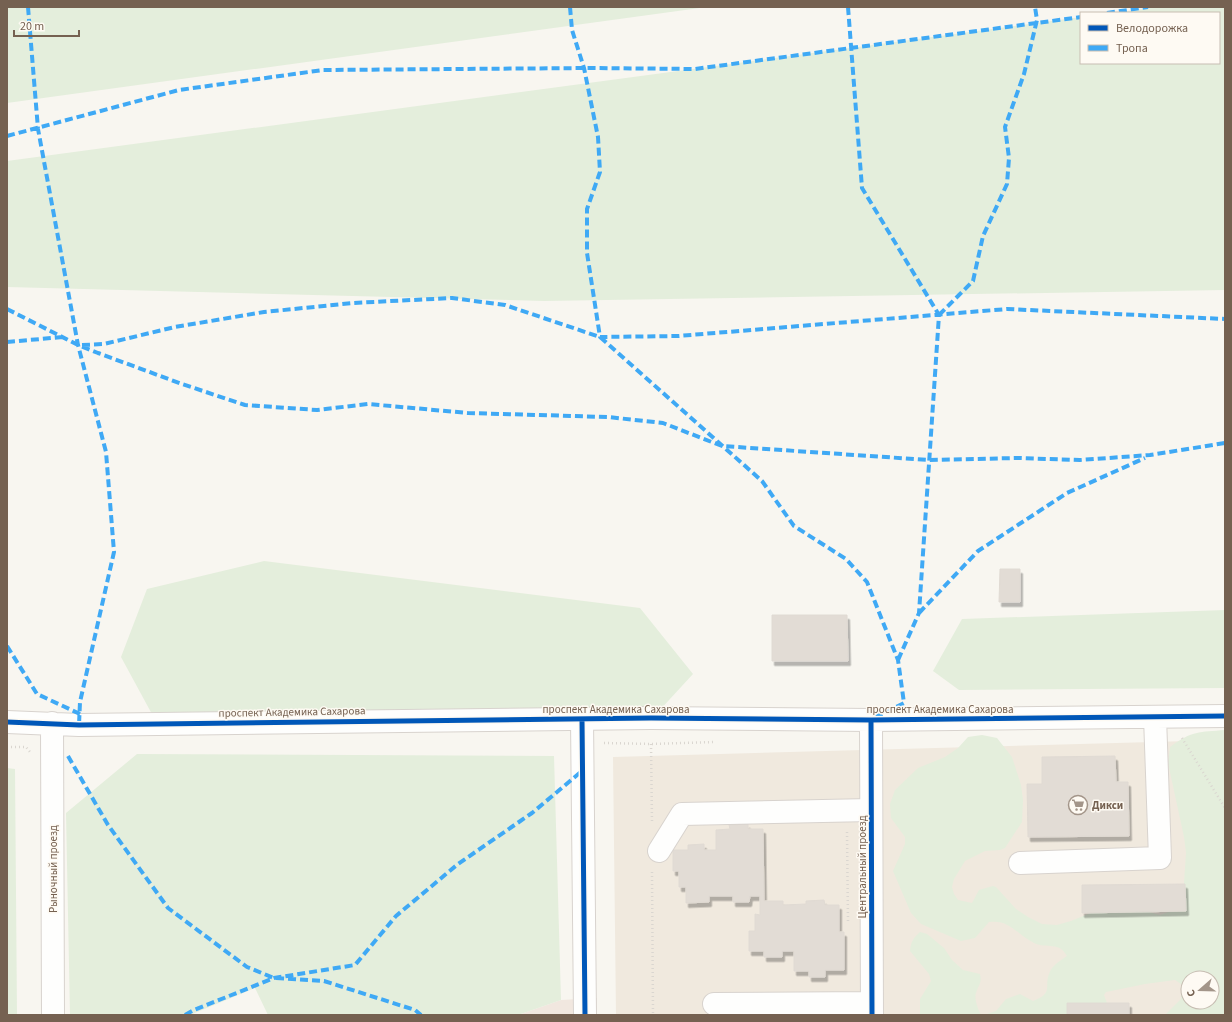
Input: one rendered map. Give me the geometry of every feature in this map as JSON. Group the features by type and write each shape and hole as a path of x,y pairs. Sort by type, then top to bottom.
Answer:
{"street":[{"name":"проспект Академика Сахарова","path":"7,722 79,725 582,719 871,720 1225,716"},
{"path":"1020,863 1160,858 1155,717"},
{"path":"582,719 585,1015"},
{"name":"Центральный проезд","path":"871,720 872,1009"},
{"name":"Рыночный проезд","path":"52,723 53,1015"},
{"path":"659,851 682,814 871,810"},
{"path":"714,1004 872,1009"}],"path":[{"path":"1179,734 1225,808"}],"shaded area":[{"path":"1225,740 1225,1015 616,1015 613,757"},
{"path":"597,998 597,1015 518,1015 561,1000"}],"green space":[{"path":"7,7 707,7 7,103"},
{"path":"1158,7 1225,7 1225,290 544,301 7,287 7,161 1080,17 1080,64 1220,64 1220,12 1120,12"},
{"path":"264,561 640,608 693,674 658,712 153,716 121,657 147,589"},
{"path":"1225,610 1225,688 959,690 933,671 962,619"},
{"path":"1225,730 1225,1015 1165,1015 1180,1000 1180,1010 1220,1010 1220,970 1180,970 1180,983 1175,980 1106,992 1104,995 1107,1003 1129,1003 1129,1015 984,1015 996,1011 1006,999 1020,994 1033,1001 1040,998 1046,992 1050,971 1056,964 1067,956 1060,948 1034,943 1013,928 1002,923 989,922 975,938 961,941 921,924 911,913 893,871 905,844 905,837 891,818 890,804 895,790 918,768 945,757 958,748 968,737 982,735 997,738 1012,757 1021,785 1023,800 1022,822 1005,848 1000,850 985,851 965,861 954,879 952,887 958,900 972,903 979,890 993,886 996,887 1016,909 1042,924 1057,925 1098,910 1145,911 1160,915 1174,910 1183,898 1186,853 1168,763 1170,747 1190,735 1202,732"},
{"path":"137,754 554,756 561,1000 518,1015 268,1015 255,988 190,1015 70,1015 66,813"},
{"path":"7,768 15,769 17,1015 7,1015"},
{"path":"920,932 927,934 944,948 952,960 963,970 980,974 981,977 976,998 981,1015 920,1015 920,999 931,981 929,974 910,951 913,940"}],"building":[{"path":"1000,569 1020,569 1020,602 999,602"},
{"path":"772,615 847,615 848,661 772,661"},
{"name":"Дикси","path":"1115,756 1116,782 1128,782 1129,836 1028,837 1027,784 1042,784 1042,757"},
{"path":"748,824 748,829 763,829 764,901 783,901 783,905 806,904 806,901 824,900 825,905 839,905 839,932 844,932 844,970 825,970 825,977 809,977 809,971 794,971 794,951 782,951 782,957 764,957 764,951 749,951 749,931 755,931 755,914 760,915 760,896 750,896 749,902 733,902 733,896 709,896 709,902 686,903 686,887 679,887 679,871 673,871 673,850 688,850 688,845 704,844 704,850 716,850 716,830 730,829 729,825"},
{"path":"1185,884 1186,911 1082,913 1082,885"},
{"path":"1067,1003 1129,1003 1129,1015 1067,1015"}],"marked path":[{"path":"28,7 38,129 78,345 106,452 114,552 80,702 79,725"},
{"path":"570,7 572,30 584,68 598,137 600,172 587,209 587,253 600,337 678,336 1007,309 1225,319"},
{"path":"848,7 862,188 939,315 919,613 898,660"},
{"path":"939,315 973,281 983,236 1007,184 1009,158 1005,127 1024,74 1037,20 1035,7"},
{"path":"1114,12 1148,7"},
{"path":"7,136 179,90 323,70 592,68 695,69 1080,17"},
{"path":"82,345 104,344 175,327 264,312 353,303 452,298 505,305 600,337 762,481 794,526 846,559 867,582 898,660 904,703 874,718"},
{"path":"7,309 78,345 182,384 245,405 317,410 368,404 468,413 608,417 663,423 722,446 929,460 1018,458 1080,460 1150,455 1225,443"},
{"path":"7,342 63,337"},
{"path":"919,613 978,551 1067,493 1145,458"},
{"path":"7,646 37,694 80,714"},
{"path":"68,756 108,825 168,908 247,967 274,978 324,981 415,1010 421,1015"},
{"path":"185,1015 274,978 355,965 396,916 458,864 532,813 582,771"}],"cycle path":[{"path":"7,722 79,725 651,718 871,720 1225,716"},
{"path":"582,719 585,1015"},
{"path":"871,720 872,1015"}],"place":[{"name":"Дикси","path":"1078,805"}]}
